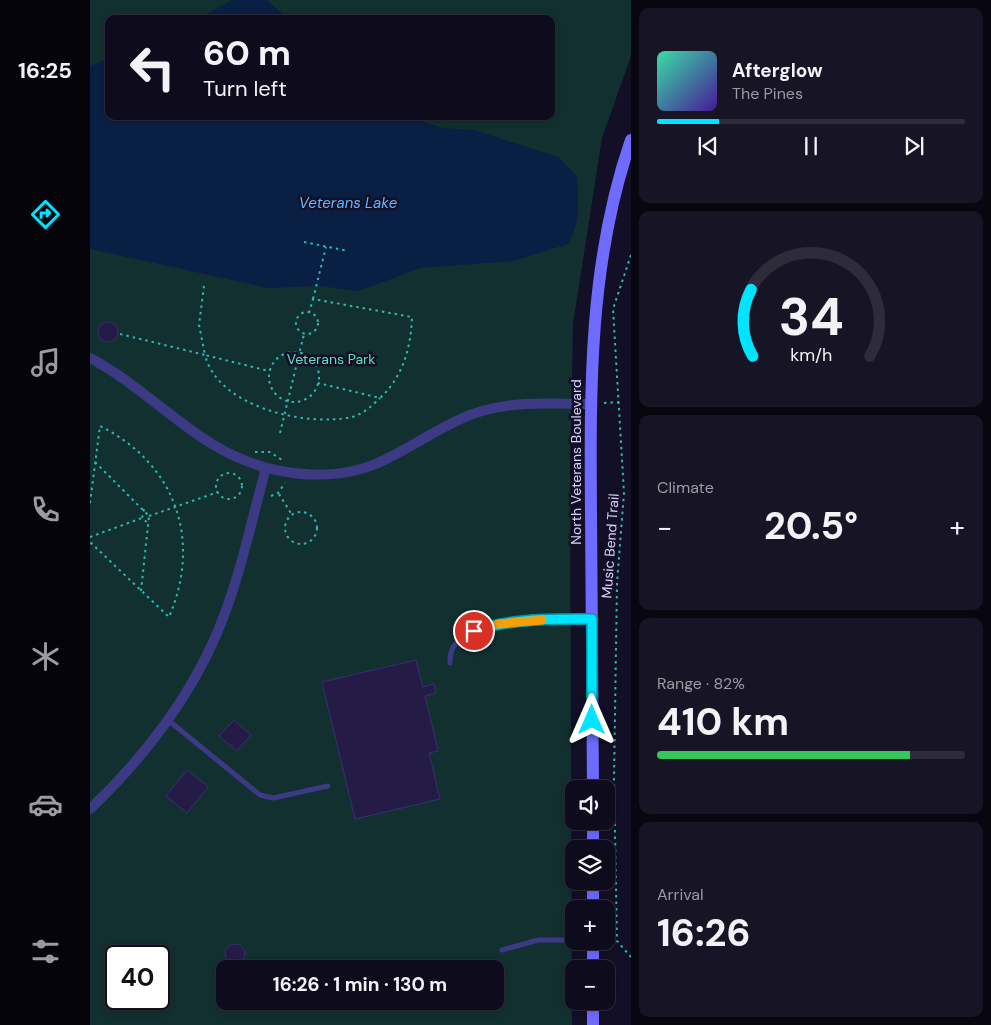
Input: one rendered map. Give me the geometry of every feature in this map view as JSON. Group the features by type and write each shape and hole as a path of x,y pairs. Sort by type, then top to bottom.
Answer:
{"street":[{"name":"North Veterans Boulevard","path":"593,780 590,404 594,331 603,249 618,181 631,140"},
{"path":"90,358 133,384 208,441 229,454 266,468 300,473 346,472 378,463 461,419 483,411 514,405 590,404"},
{"path":"90,809 131,767 168,719 202,663 223,618 266,468"},
{"path":"593,1010 594,1025"}],"lane":[{"path":"450,662 450,650 454,644 462,637 488,626 523,621 592,619"},
{"path":"168,719 260,795 273,798 328,786"},
{"path":"502,950 538,940 565,940"}],"path":[{"path":"304,242 348,251"},
{"path":"310,313 326,247"},
{"name":"Music Bend Trail","path":"631,255 613,309 624,493 617,583 614,779 617,941 631,956"},
{"path":"204,286 199,325 205,355 210,371 224,385 259,406 284,414 318,419 353,417 380,398 393,383 405,360 412,317 313,299"},
{"path":"310,313 318,320 317,328 312,333 304,334 298,330 296,321 300,315 310,313"},
{"path":"120,334 269,371"},
{"path":"280,433 304,334"},
{"path":"300,353 313,361 317,368 318,383 309,397 302,401 287,401 272,390 269,371 276,359 283,355 300,353"},
{"path":"318,383 380,398"},
{"path":"90,503 100,426 119,436 145,458 160,476 175,506 183,539 184,563 180,587 169,617 90,542"},
{"path":"95,462 149,516 141,592"},
{"path":"227,474 235,475 242,483 242,491 236,498 227,499 218,492 217,482 227,474"},
{"path":"268,497 278,493 287,478"},
{"path":"149,516 218,492"},
{"path":"278,493 292,515"},
{"path":"142,518 144,509"},
{"path":"303,512 312,516 317,526 312,540 297,544 289,538 286,523 292,515 303,512"},
{"path":"142,518 149,524"},
{"path":"90,537 142,518"}],"green space":[{"name":"Veterans Park","path":"90,0 631,0 631,56 602,138 573,324 570,466 571,780 565,780 565,830 571,830 571,840 565,840 565,890 572,890 572,900 565,900 565,950 572,950 572,960 565,960 565,1010 572,1010 572,1025 90,1025"}],"water":[{"path":"232,0 267,0 284,15 206,15"},
{"name":"Veterans Lake","path":"105,60 105,120 419,120 442,128 474,130 558,157 577,176 578,211 575,228 568,244 514,261 421,268 358,291 320,286 268,288 90,249 90,66"}],"building":[{"path":"104,322 112,322 118,328 118,336 112,342 104,342 98,336 98,328"},
{"path":"416,660 423,687 434,684 436,693 425,696 438,751 429,753 440,799 355,819 322,682"},
{"path":"234,720 251,735 237,751 219,736"},
{"path":"187,770 208,787 187,813 166,796"},
{"path":"231,944 239,944 245,950 245,958 243,960 227,960 225,958 225,950"}],"slow traffic":[{"path":"498,624 542,620"}],"route":[{"path":"474,631 506,622 592,619 592,720"}]}
